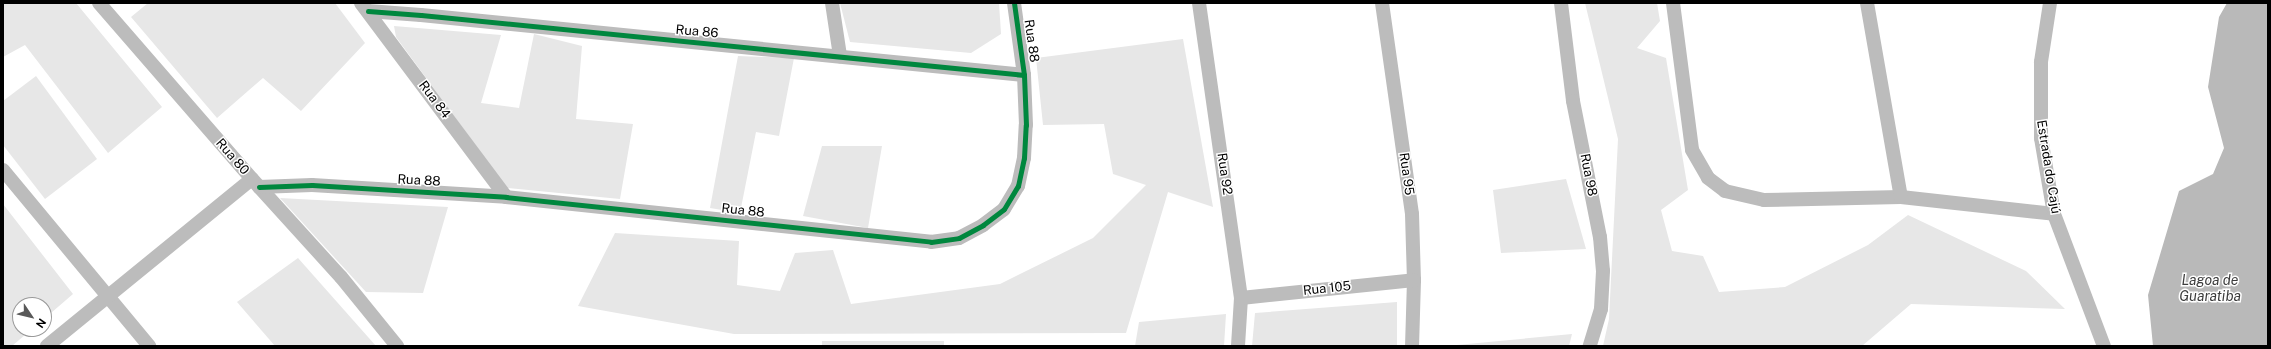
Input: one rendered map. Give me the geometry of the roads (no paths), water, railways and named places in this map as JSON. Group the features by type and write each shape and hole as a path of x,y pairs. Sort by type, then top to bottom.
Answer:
{"street":[{"name":"Rua 80","path":"99,3 255,183 341,277 397,346"},
{"path":"832,3 840,56"},
{"name":"Rua 88","path":"255,183 506,197 932,242 959,238 983,225 1004,208 1018,186 1025,145 1024,75 1014,3"},
{"name":"Rua 92","path":"1200,3 1241,298 1238,346"},
{"name":"Rua 95","path":"1382,3 1412,214 1414,280 1412,346"},
{"name":"Rua 98","path":"1561,3 1573,100 1600,237 1603,271 1601,309 1590,346"},
{"path":"1673,3 1692,150 1708,178 1725,191 1764,200 1901,197 2054,214"},
{"path":"1867,3 1901,197"},
{"name":"Estrada do Cajú","path":"2050,3 2040,62 2039,101 2042,138 2054,214 2104,346"},
{"name":"Rua 86","path":"365,7 1024,75"},
{"name":"Rua 84","path":"365,7 506,197"},
{"path":"3,170 107,298 149,346"},
{"path":"48,346 107,298 255,183"},
{"name":"Rua 105","path":"1241,298 1414,280"}],"water":[{"name":"Lagoa de Guaratiba","path":"2227,3 2268,3 2268,346 2153,346 2148,295 2179,191 2213,174 2224,148 2208,87 2219,17"}]}
